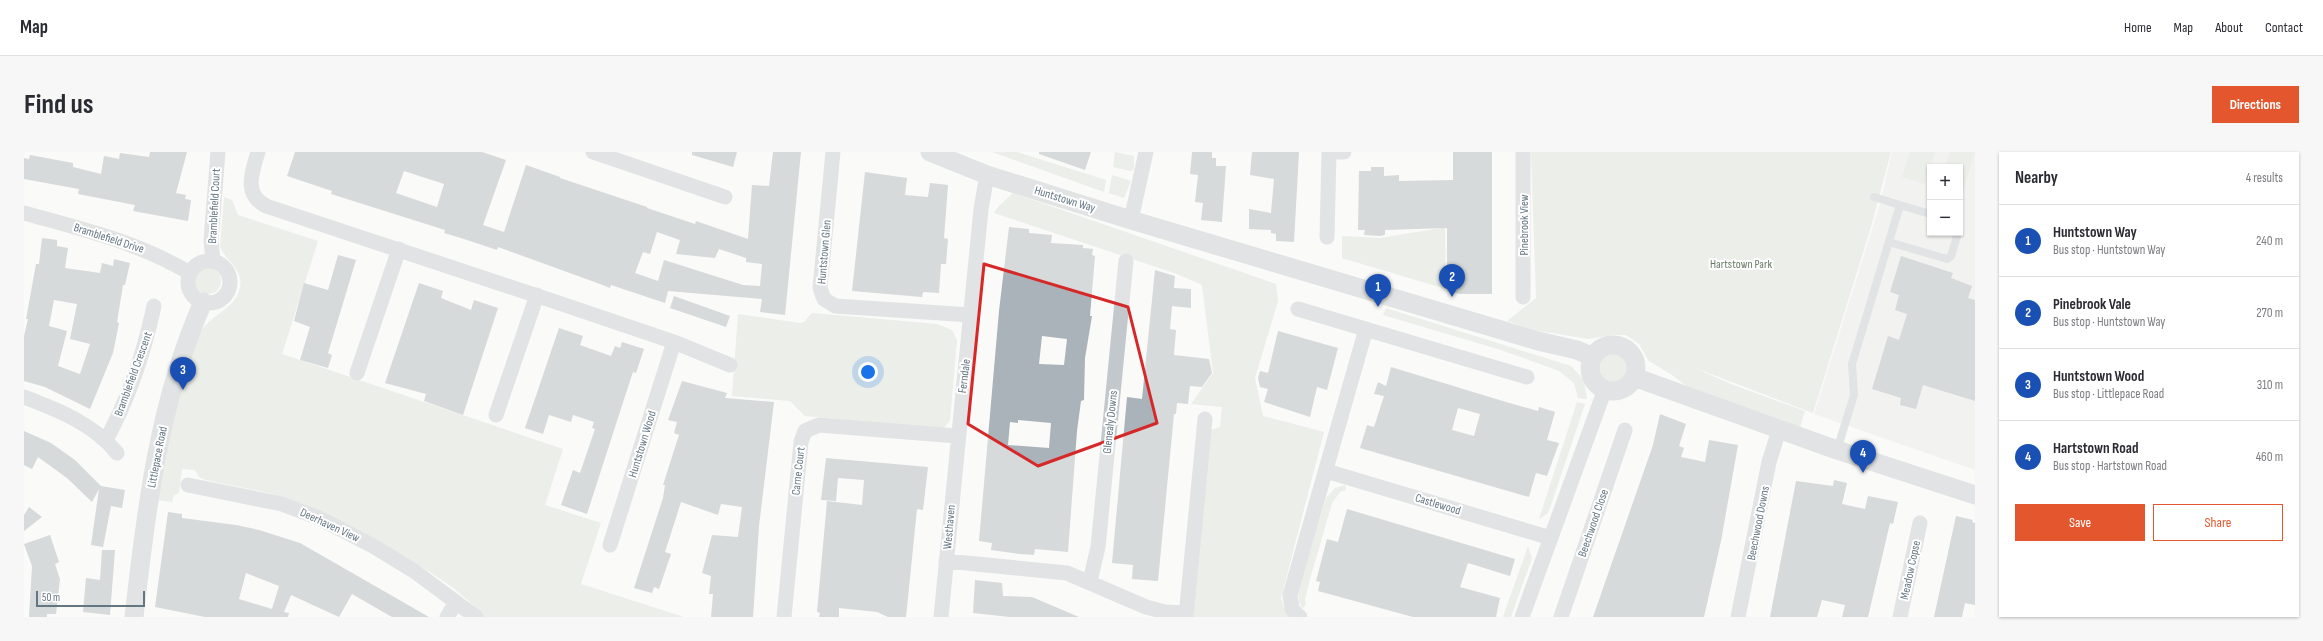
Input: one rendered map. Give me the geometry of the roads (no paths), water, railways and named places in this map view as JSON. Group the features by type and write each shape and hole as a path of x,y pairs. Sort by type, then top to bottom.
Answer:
{"street":[{"name":"Bramblefield Court","path":"213,261 211,240 218,152"},
{"path":"258,152 251,182 252,191 260,203 674,342 730,365"},
{"path":"593,152 725,197"},
{"name":"Huntstown Glen","path":"833,152 820,288 824,299 835,306 971,315"},
{"name":"Huntstown Way","path":"930,152 987,175 1131,220 1524,337 1577,350 1593,357"},
{"path":"1131,220 1146,152"},
{"path":"1327,237 1329,152 1344,152"},
{"name":"Pinebrook View","path":"1523,152 1523,298"},
{"name":"Ferndale","path":"957,436 971,315 981,209 987,175"},
{"name":"Bramblefield Drive","path":"24,214 125,241 161,256 190,273"},
{"path":"357,373 398,249"},
{"path":"213,261 225,268 228,273 230,286 226,294 220,300 203,302 196,298 191,292 188,282 190,273 201,262 213,261"},
{"name":"Glenealy Downs","path":"1090,581 1098,547 1126,261"},
{"path":"496,415 537,295"},
{"name":"Littlepace Road","path":"134,617 150,494 165,415 184,350 203,302"},
{"name":"Bramblefield Crescent","path":"106,440 119,415 138,364 147,337 154,306"},
{"path":"1298,309 1527,377"},
{"path":"1300,617 1292,609 1290,595 1366,329"},
{"name":"Huntstown Wood","path":"610,545 674,342"},
{"path":"1616,345 1623,347 1633,357 1636,363 1634,377 1626,387 1612,391 1605,389 1594,380 1591,364 1593,357 1603,348 1616,345"},
{"path":"1634,377 1836,450 1975,495"},
{"path":"1522,617 1605,389"},
{"path":"24,397 75,419 106,440 117,453"},
{"path":"946,561 1068,573 1090,581 1146,607 1186,615 1205,419"},
{"name":"Carne Court","path":"784,617 801,442 805,431 819,425 957,436"},
{"name":"Beechwood Close","path":"1561,617 1625,430"},
{"name":"Beechwood Downs","path":"1738,617 1769,462 1779,430"},
{"name":"Westhaven","path":"941,617 957,436"},
{"name":"Castlewood","path":"1326,471 1551,538"},
{"name":"Deerhaven View","path":"188,485 282,504 319,518 389,556 476,617"},
{"name":"Meadow Copse","path":"1900,617 1920,523"},
{"path":"447,617 456,602"}],"lane":[{"path":"1874,197 1927,213"},
{"path":"1836,450 1854,395 1852,364 1900,205"},
{"path":"1889,242 1947,259 1951,256 1957,236"}],"place":[{"name":"Pinebrook Vale","path":"1452,297"},
{"name":"Huntstown Way","path":"1378,307"},
{"name":"Huntstown Wood","path":"183,390"},
{"name":"Hartstown Road","path":"1863,473"}],"park label":[{"name":"Hartstown Park","path":"1741,264"}]}
